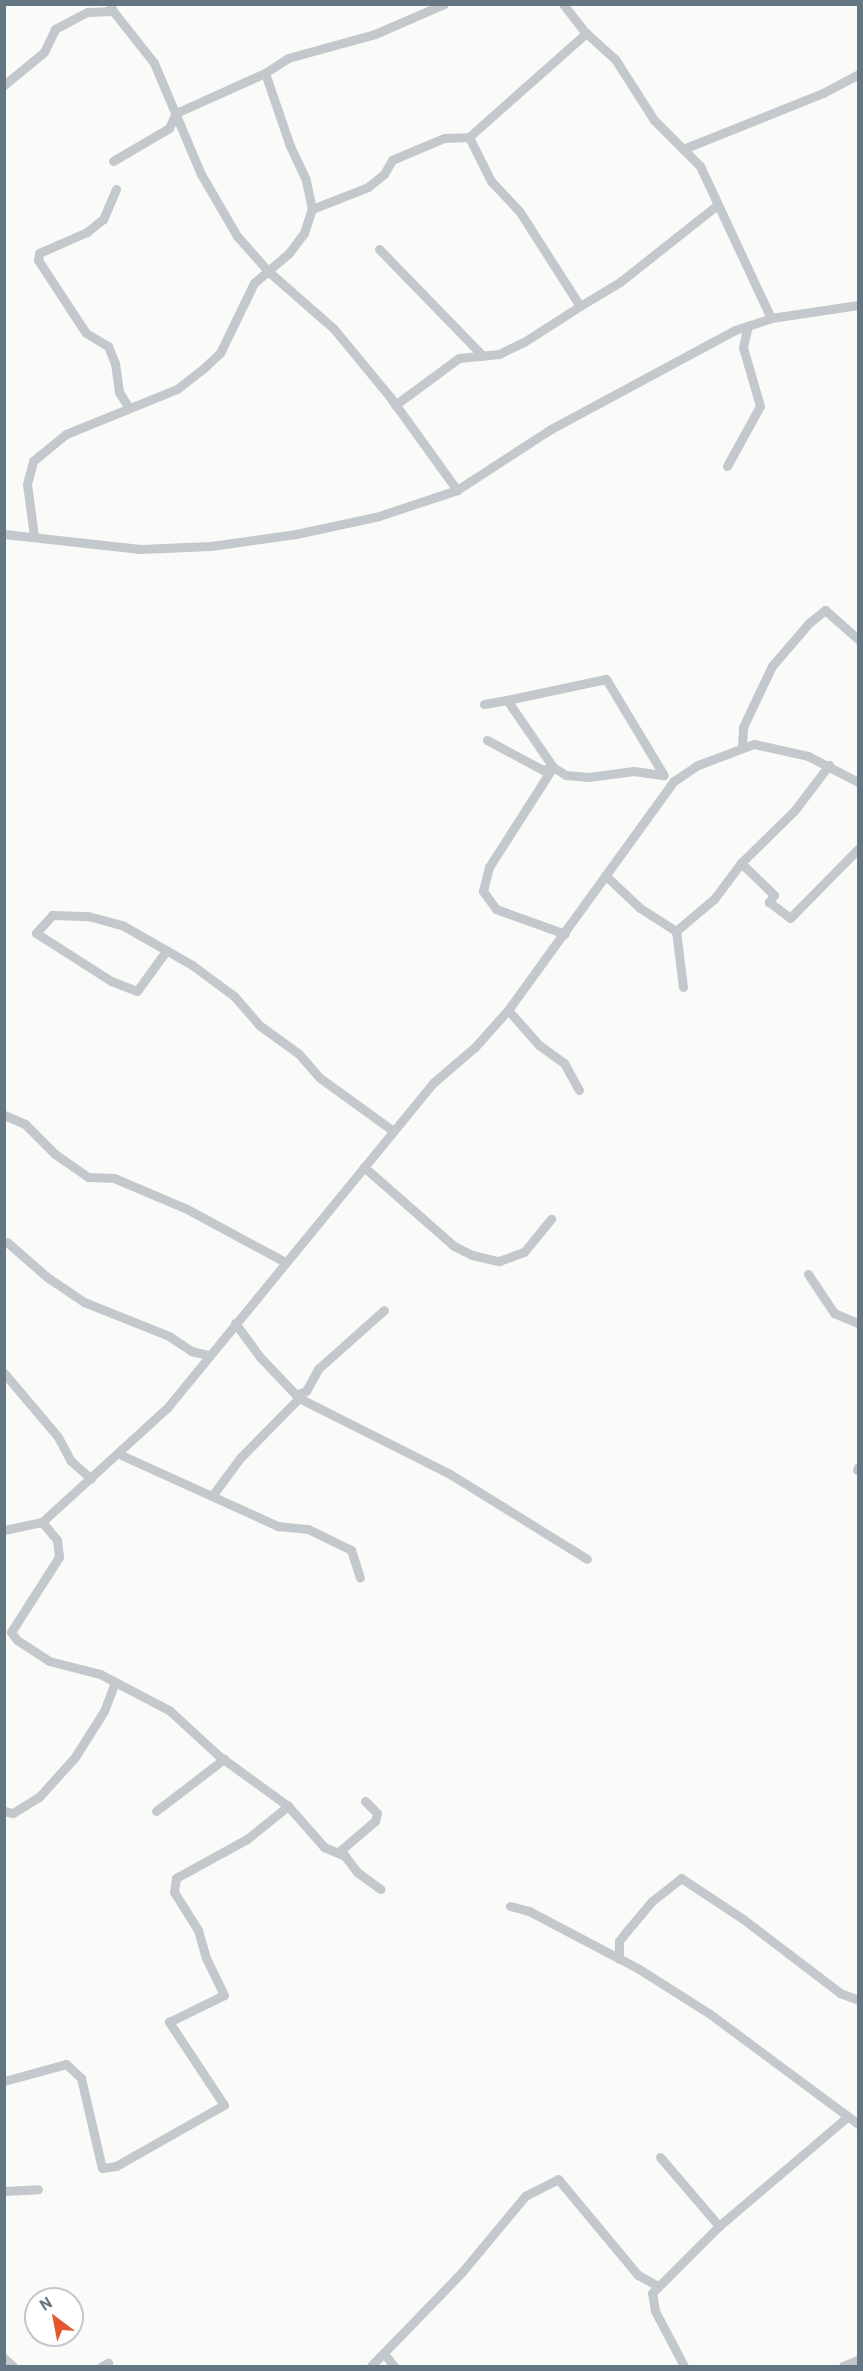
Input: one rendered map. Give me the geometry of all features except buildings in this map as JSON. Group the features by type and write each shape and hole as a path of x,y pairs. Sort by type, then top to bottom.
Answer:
{"street":[{"path":"113,161 168,128 176,113 265,73 288,58 375,34 444,4"},
{"path":"563,4 586,33 615,59 649,113 700,166 771,318"},
{"path":"4,85 44,52 55,29 87,12 112,8 154,63 184,137 228,223 269,272 334,329 395,405 457,490"},
{"path":"312,208 368,187 384,174 392,160 444,138 469,137 586,33"},
{"path":"34,537 27,484 33,461 66,434 177,389 220,353 254,283 269,272 304,233 312,208 306,180 290,146 265,73"},
{"path":"683,149 824,93 858,74"},
{"path":"469,137 491,181 520,212 580,306"},
{"path":"116,189 103,219 87,232 39,253 38,260 86,333 108,346 115,363 117,385 129,408"},
{"path":"395,405 459,358 483,356 524,342 620,282 717,205"},
{"path":"379,249 483,356"},
{"path":"4,534 140,549 211,546 296,534 379,516 457,490 605,398 748,326 771,318 858,305"},
{"path":"727,466 759,406 743,347 748,326"},
{"path":"742,747 742,727 772,666 809,623 825,610 858,639"},
{"path":"484,704 606,679 663,774"},
{"path":"507,700 553,767 575,776 634,771 663,774 674,781"},
{"path":"486,740 543,770 553,767"},
{"path":"4,1530 42,1522 167,1408 392,1130 433,1083 508,1010 674,781 698,765 754,744 783,748 829,765 858,782"},
{"path":"676,931 714,899 741,863 794,811 829,765"},
{"path":"553,767 489,867 483,891 496,909 565,934"},
{"path":"741,863 774,895 769,902 790,918 858,849"},
{"path":"605,876 640,908 676,931"},
{"path":"166,951 136,991 111,981 36,933 52,915 88,916 122,924 166,951 234,996 260,1025 299,1054 320,1078 392,1130"},
{"path":"676,931 683,987"},
{"path":"508,1010 539,1045 564,1063 579,1090"},
{"path":"4,1115 25,1124 56,1154 88,1177 114,1178 187,1209 285,1262"},
{"path":"364,1167 454,1246 472,1255 499,1261 524,1252 551,1219"},
{"path":"8,1242 47,1277 84,1302 169,1336 191,1351 209,1355"},
{"path":"808,1274 834,1313 858,1323"},
{"path":"213,1496 240,1458 306,1391 319,1368 384,1310"},
{"path":"235,1323 260,1357 298,1397 450,1474 587,1559"},
{"path":"4,1373 58,1437 70,1460 91,1479"},
{"path":"119,1454 278,1526 308,1529 351,1550 360,1578"},
{"path":"42,1522 57,1540 59,1557 11,1632 49,1661 89,1671 169,1710 224,1759 288,1806 324,1847 345,1856"},
{"path":"4,1811 13,1813 39,1797 75,1757 104,1711 115,1683"},
{"path":"156,1811 224,1759"},
{"path":"365,1801 377,1813 375,1821 341,1850 357,1872 380,1889"},
{"path":"4,2080 66,2064 81,2078 102,2168 116,2166 224,2105 169,2022 224,1995 206,1958 198,1930 174,1892 176,1878 247,1839 288,1806"},
{"path":"619,1959 619,1941 652,1901 681,1878 743,1919 840,1993 858,2000"},
{"path":"510,1906 529,1911 619,1959 710,2014 858,2124"},
{"path":"684,2367 655,2311 652,2293 719,2226 847,2117"},
{"path":"660,2157 719,2226"},
{"path":"372,2367 462,2272 525,2196 558,2179 638,2275 658,2286"},
{"path":"4,2191 38,2189"},
{"path":"385,2355 394,2367"},
{"path":"4,2358 13,2367"},
{"path":"843,2367 858,2360"}]}
